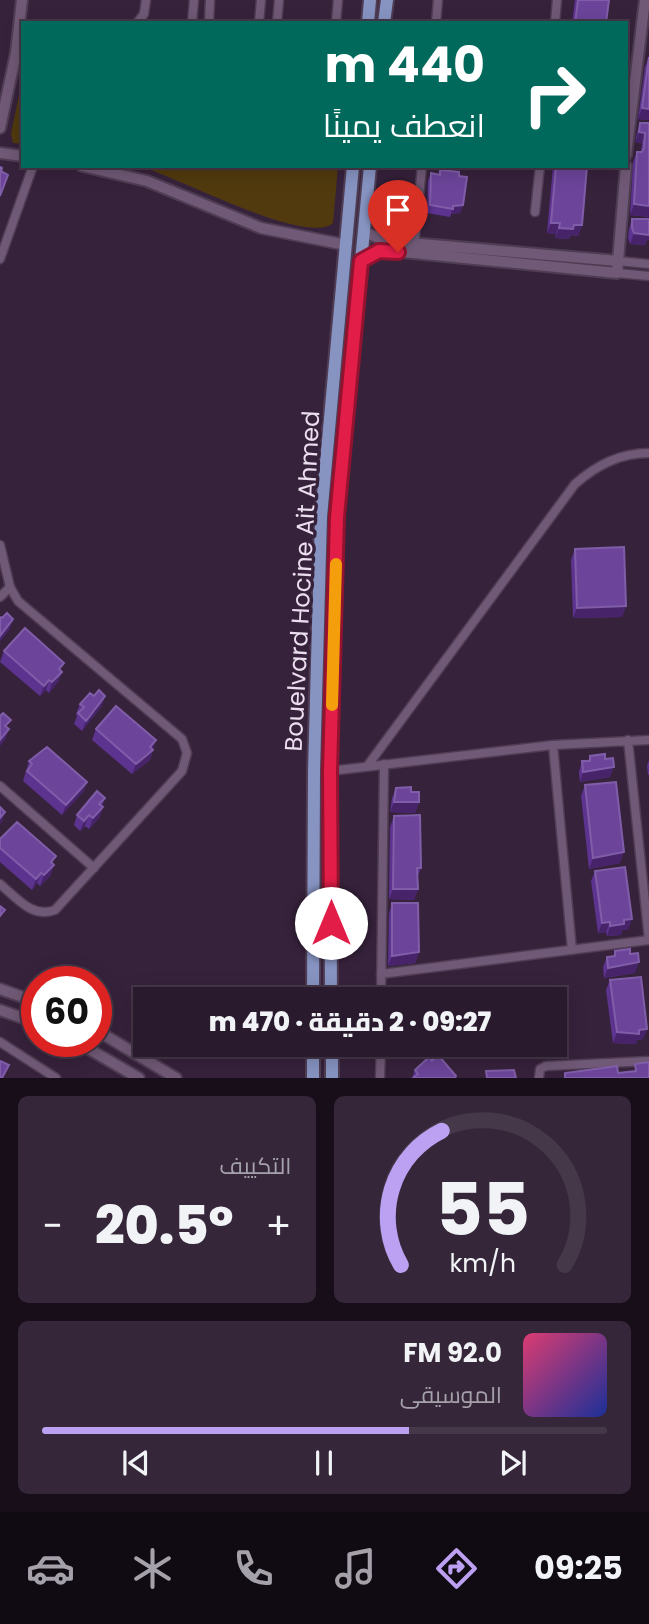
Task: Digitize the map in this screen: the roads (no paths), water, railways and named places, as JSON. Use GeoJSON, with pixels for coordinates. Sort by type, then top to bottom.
{"type":"FeatureCollection","features":[{"type":"Feature","properties":{"kind":"main road"},"geometry":{"type":"LineString","coordinates":[[368,21],[370,0]]}},
{"type":"Feature","properties":{"kind":"main road"},"geometry":{"type":"LineString","coordinates":[[384,21],[387,0]]}},
{"type":"Feature","properties":{"kind":"main road","name":"Bouelvard Hocine Ait Ahmed"},"geometry":{"type":"LineString","coordinates":[[313,987],[314,771],[321,517],[354,168]]}},
{"type":"Feature","properties":{"kind":"main road"},"geometry":{"type":"LineString","coordinates":[[331,987],[330,771],[337,517],[370,168]]}},
{"type":"Feature","properties":{"kind":"main road"},"geometry":{"type":"LineString","coordinates":[[313,1057],[313,1078]]}},
{"type":"Feature","properties":{"kind":"main road"},"geometry":{"type":"LineString","coordinates":[[332,1057],[332,1078]]}},
{"type":"Feature","properties":{"kind":"street"},"geometry":{"type":"LineString","coordinates":[[21,21],[22,0]]}},
{"type":"Feature","properties":{"kind":"street"},"geometry":{"type":"LineString","coordinates":[[139,21],[144,14],[146,0]]}},
{"type":"Feature","properties":{"kind":"street"},"geometry":{"type":"LineString","coordinates":[[192,21],[194,0]]}},
{"type":"Feature","properties":{"kind":"street"},"geometry":{"type":"LineString","coordinates":[[209,21],[210,0]]}},
{"type":"Feature","properties":{"kind":"street"},"geometry":{"type":"LineString","coordinates":[[259,21],[261,0]]}},
{"type":"Feature","properties":{"kind":"street"},"geometry":{"type":"LineString","coordinates":[[278,21],[279,0]]}},
{"type":"Feature","properties":{"kind":"street"},"geometry":{"type":"LineString","coordinates":[[335,21],[338,0]]}},
{"type":"Feature","properties":{"kind":"street"},"geometry":{"type":"LineString","coordinates":[[436,21],[438,0]]}},
{"type":"Feature","properties":{"kind":"street"},"geometry":{"type":"LineString","coordinates":[[555,21],[557,0]]}},
{"type":"Feature","properties":{"kind":"street"},"geometry":{"type":"LineString","coordinates":[[628,139],[645,0]]}},
{"type":"Feature","properties":{"kind":"street"},"geometry":{"type":"LineString","coordinates":[[0,128],[20,53],[21,26]]}},
{"type":"Feature","properties":{"kind":"street"},"geometry":{"type":"LineString","coordinates":[[0,153],[21,156]]}},
{"type":"Feature","properties":{"kind":"street"},"geometry":{"type":"LineString","coordinates":[[0,259],[32,168]]}},
{"type":"Feature","properties":{"kind":"street"},"geometry":{"type":"LineString","coordinates":[[91,168],[147,181],[261,228],[346,245]]}},
{"type":"Feature","properties":{"kind":"street"},"geometry":{"type":"LineString","coordinates":[[414,248],[422,168]]}},
{"type":"Feature","properties":{"kind":"street"},"geometry":{"type":"LineString","coordinates":[[535,212],[540,168]]}},
{"type":"Feature","properties":{"kind":"street"},"geometry":{"type":"LineString","coordinates":[[617,273],[626,168]]}},
{"type":"Feature","properties":{"kind":"street"},"geometry":{"type":"LineString","coordinates":[[364,232],[381,240],[414,248],[649,276]]}},
{"type":"Feature","properties":{"kind":"street"},"geometry":{"type":"LineString","coordinates":[[361,261],[383,250],[414,248],[649,264]]}},
{"type":"Feature","properties":{"kind":"street"},"geometry":{"type":"LineString","coordinates":[[368,765],[575,484],[604,462],[621,456],[649,453]]}},
{"type":"Feature","properties":{"kind":"street"},"geometry":{"type":"LineString","coordinates":[[0,545],[9,587],[23,606],[182,739],[187,758],[182,771],[58,907],[46,913],[30,910],[0,884]]}},
{"type":"Feature","properties":{"kind":"street"},"geometry":{"type":"LineString","coordinates":[[0,597],[9,587]]}},
{"type":"Feature","properties":{"kind":"street"},"geometry":{"type":"LineString","coordinates":[[381,974],[649,940],[628,740]]}},
{"type":"Feature","properties":{"kind":"street"},"geometry":{"type":"LineString","coordinates":[[330,771],[552,745],[649,740]]}},
{"type":"Feature","properties":{"kind":"street"},"geometry":{"type":"LineString","coordinates":[[552,745],[572,950]]}},
{"type":"Feature","properties":{"kind":"street"},"geometry":{"type":"LineString","coordinates":[[381,987],[384,764]]}},
{"type":"Feature","properties":{"kind":"street"},"geometry":{"type":"LineString","coordinates":[[0,786],[94,868]]}},
{"type":"Feature","properties":{"kind":"street"},"geometry":{"type":"LineString","coordinates":[[0,989],[21,996]]}},
{"type":"Feature","properties":{"kind":"street"},"geometry":{"type":"LineString","coordinates":[[0,1010],[21,1017]]}},
{"type":"Feature","properties":{"kind":"street"},"geometry":{"type":"LineString","coordinates":[[112,1040],[176,1078]]}},
{"type":"Feature","properties":{"kind":"street"},"geometry":{"type":"LineString","coordinates":[[0,1042],[56,1078]]}},
{"type":"Feature","properties":{"kind":"street"},"geometry":{"type":"LineString","coordinates":[[103,1057],[139,1078]]}},
{"type":"Feature","properties":{"kind":"street"},"geometry":{"type":"LineString","coordinates":[[380,1057],[380,1078]]}},
{"type":"Feature","properties":{"kind":"street"},"geometry":{"type":"LineString","coordinates":[[539,1078],[540,1069],[546,1066],[649,1061]]}}]}
